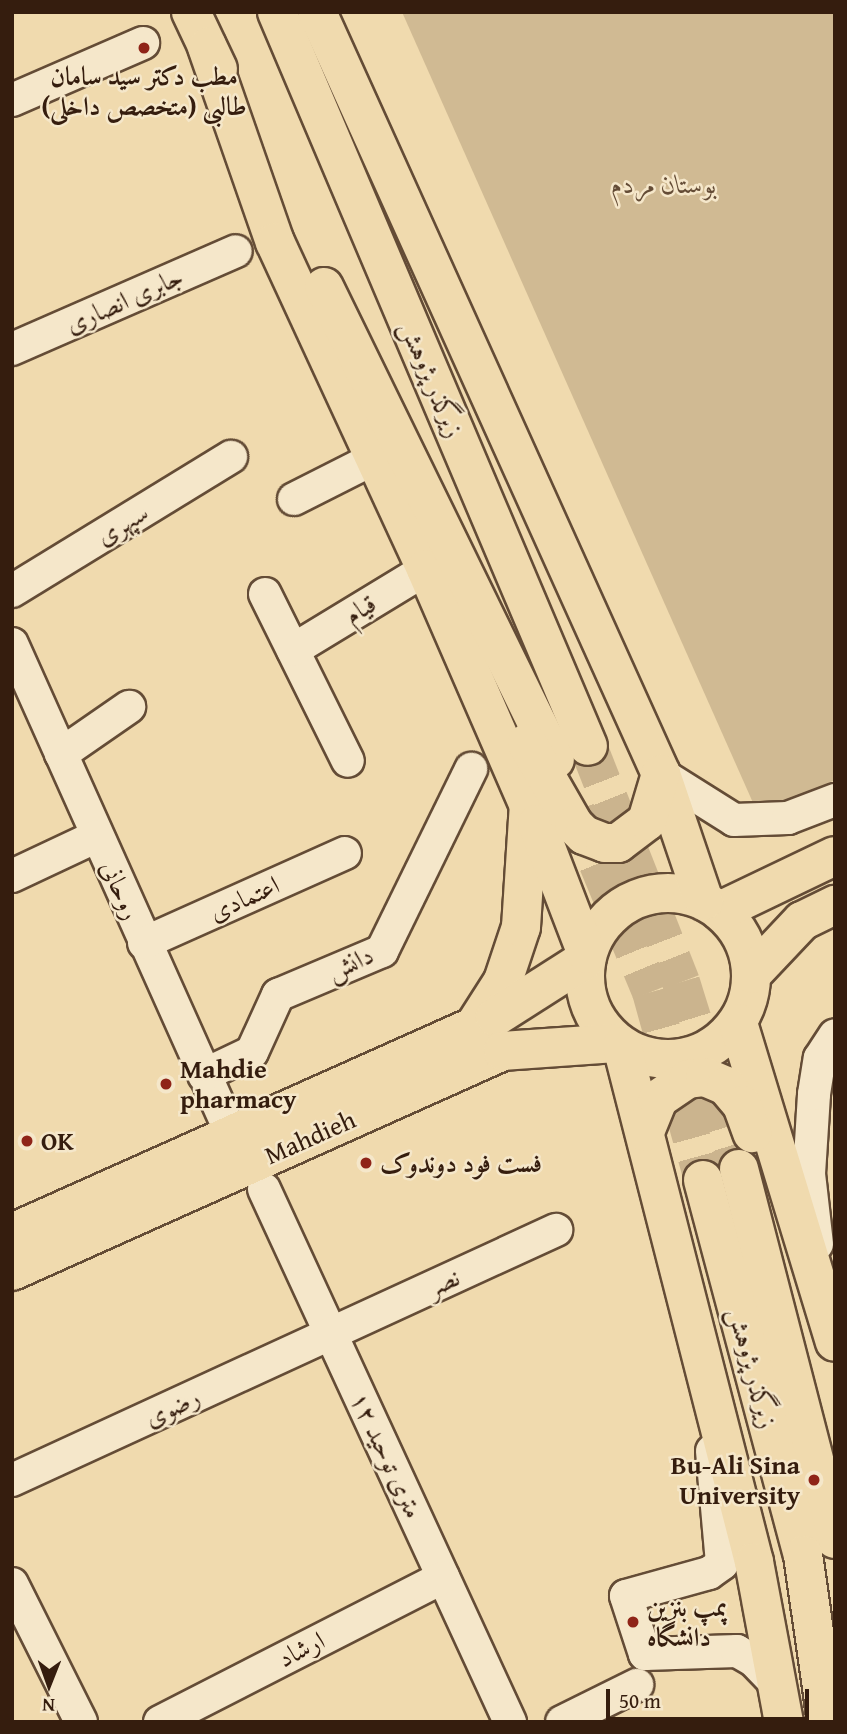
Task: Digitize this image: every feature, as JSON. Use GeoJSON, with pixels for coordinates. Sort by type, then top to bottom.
{"type":"FeatureCollection","features":[{"type":"Feature","properties":{"kind":"main road"},"geometry":{"type":"LineString","coordinates":[[191,12],[207,47],[275,242],[426,569],[529,804],[587,957],[590,1006],[620,1045],[645,1132],[754,1562],[783,1722]]}},
{"type":"Feature","properties":{"kind":"main road","name":"زیرگذر پژوهش"},"geometry":{"type":"LineString","coordinates":[[207,47],[571,753],[276,12]]}},
{"type":"Feature","properties":{"kind":"main road"},"geometry":{"type":"LineString","coordinates":[[319,13],[661,774],[712,906]]}},
{"type":"Feature","properties":{"kind":"main road"},"geometry":{"type":"LineString","coordinates":[[447,617],[584,835],[618,843],[636,833],[654,806],[661,774]]}},
{"type":"Feature","properties":{"kind":"main road"},"geometry":{"type":"LineString","coordinates":[[475,1026],[503,981],[521,927],[529,804]]}},
{"type":"Feature","properties":{"kind":"main road"},"geometry":{"type":"LineString","coordinates":[[712,906],[835,856]]}},
{"type":"Feature","properties":{"kind":"main road"},"geometry":{"type":"LineString","coordinates":[[587,957],[598,931],[616,911],[639,898],[664,893],[712,906],[737,928],[752,974],[749,1000],[738,1023],[720,1042],[697,1055],[671,1060],[645,1057],[620,1045]]}},
{"type":"Feature","properties":{"kind":"main road"},"geometry":{"type":"LineString","coordinates":[[752,974],[802,921],[835,905]]}},
{"type":"Feature","properties":{"kind":"main road","name":"Mahdieh"},"geometry":{"type":"LineString","coordinates":[[12,1233],[475,1026],[587,957]]}},
{"type":"Feature","properties":{"kind":"main road"},"geometry":{"type":"LineString","coordinates":[[738,1023],[821,1287],[835,1342]]}},
{"type":"Feature","properties":{"kind":"main road","name":"Mahdieh"},"geometry":{"type":"LineString","coordinates":[[12,1271],[503,1051],[620,1045]]}},
{"type":"Feature","properties":{"kind":"main road"},"geometry":{"type":"LineString","coordinates":[[645,1132],[658,1099],[671,1087],[705,1077],[726,1086],[742,1105],[771,1195],[798,1218]]}},
{"type":"Feature","properties":{"kind":"main road","name":"زیرگذر پژوهش"},"geometry":{"type":"LineString","coordinates":[[738,1169],[835,1539]]}},
{"type":"Feature","properties":{"kind":"main road","name":"زیرگذر پژوهش"},"geometry":{"type":"LineString","coordinates":[[703,1180],[803,1555],[827,1722]]}},
{"type":"Feature","properties":{"kind":"street"},"geometry":{"type":"LineString","coordinates":[[12,100],[143,43]]}},
{"type":"Feature","properties":{"kind":"street","name":"جابری انصاری"},"geometry":{"type":"LineString","coordinates":[[12,349],[236,251]]}},
{"type":"Feature","properties":{"kind":"street","name":"سپهری"},"geometry":{"type":"LineString","coordinates":[[12,591],[231,457]]}},
{"type":"Feature","properties":{"kind":"street"},"geometry":{"type":"LineString","coordinates":[[294,499],[375,458]]}},
{"type":"Feature","properties":{"kind":"street","name":"قیام"},"geometry":{"type":"LineString","coordinates":[[293,650],[426,569]]}},
{"type":"Feature","properties":{"kind":"street"},"geometry":{"type":"LineString","coordinates":[[265,594],[348,761]]}},
{"type":"Feature","properties":{"kind":"street","name":"روحانی"},"geometry":{"type":"LineString","coordinates":[[12,644],[232,1135]]}},
{"type":"Feature","properties":{"kind":"street"},"geometry":{"type":"LineString","coordinates":[[61,754],[130,707]]}},
{"type":"Feature","properties":{"kind":"street","name":"دانش"},"geometry":{"type":"LineString","coordinates":[[204,1075],[251,1052],[278,995],[382,951],[471,769]]}},
{"type":"Feature","properties":{"kind":"street"},"geometry":{"type":"LineString","coordinates":[[661,774],[734,820],[788,818],[835,800]]}},
{"type":"Feature","properties":{"kind":"street"},"geometry":{"type":"LineString","coordinates":[[12,876],[97,836]]}},
{"type":"Feature","properties":{"kind":"street","name":"اعتمادی"},"geometry":{"type":"LineString","coordinates":[[144,943],[345,853]]}},
{"type":"Feature","properties":{"kind":"street"},"geometry":{"type":"LineString","coordinates":[[821,1287],[809,1174],[811,1134],[820,1058],[835,1035]]}},
{"type":"Feature","properties":{"kind":"street","name":"۱۲ متری توحید"},"geometry":{"type":"LineString","coordinates":[[264,1189],[510,1722]]}},
{"type":"Feature","properties":{"kind":"street","name":"نصر"},"geometry":{"type":"LineString","coordinates":[[331,1334],[556,1230]]}},
{"type":"Feature","properties":{"kind":"street","name":"رضوی"},"geometry":{"type":"LineString","coordinates":[[12,1480],[331,1334]]}},
{"type":"Feature","properties":{"kind":"street"},"geometry":{"type":"LineString","coordinates":[[700,1347],[723,1557],[716,1570],[626,1596],[645,1654],[713,1648],[744,1655],[777,1685]]}},
{"type":"Feature","properties":{"kind":"street","name":"ارشاد"},"geometry":{"type":"LineString","coordinates":[[160,1722],[443,1577]]}},
{"type":"Feature","properties":{"kind":"street"},"geometry":{"type":"LineString","coordinates":[[12,1584],[81,1722]]}},
{"type":"Feature","properties":{"kind":"street"},"geometry":{"type":"LineString","coordinates":[[562,1722],[637,1685]]}},
{"type":"Feature","properties":{"kind":"green space","name":"بوستان مردم"},"geometry":{"type":"Polygon","coordinates":[[[402,12],[835,12],[835,780],[758,814],[402,12]]]}},
{"type":"Feature","properties":{"kind":"tunnel"},"geometry":{"type":"LineString","coordinates":[[588,746],[681,982],[739,1169]]}},
{"type":"Feature","properties":{"kind":"tunnel"},"geometry":{"type":"LineString","coordinates":[[576,811],[651,992],[703,1180]]}},
{"type":"Feature","properties":{"kind":"place","name":"مطب دکتر سید سامان طالبی (متخصص داخلی)"},"geometry":{"type":"Point","coordinates":[144,48]}},
{"type":"Feature","properties":{"kind":"place","name":"Mahdie pharmacy"},"geometry":{"type":"Point","coordinates":[166,1084]}},
{"type":"Feature","properties":{"kind":"place","name":"OK"},"geometry":{"type":"Point","coordinates":[27,1141]}},
{"type":"Feature","properties":{"kind":"place","name":"فست فود دوندوک"},"geometry":{"type":"Point","coordinates":[366,1163]}},
{"type":"Feature","properties":{"kind":"place","name":"Bu-Ali Sina University"},"geometry":{"type":"Point","coordinates":[814,1480]}},
{"type":"Feature","properties":{"kind":"place","name":"پمپ بنزین دانشگاه"},"geometry":{"type":"Point","coordinates":[633,1622]}}]}
